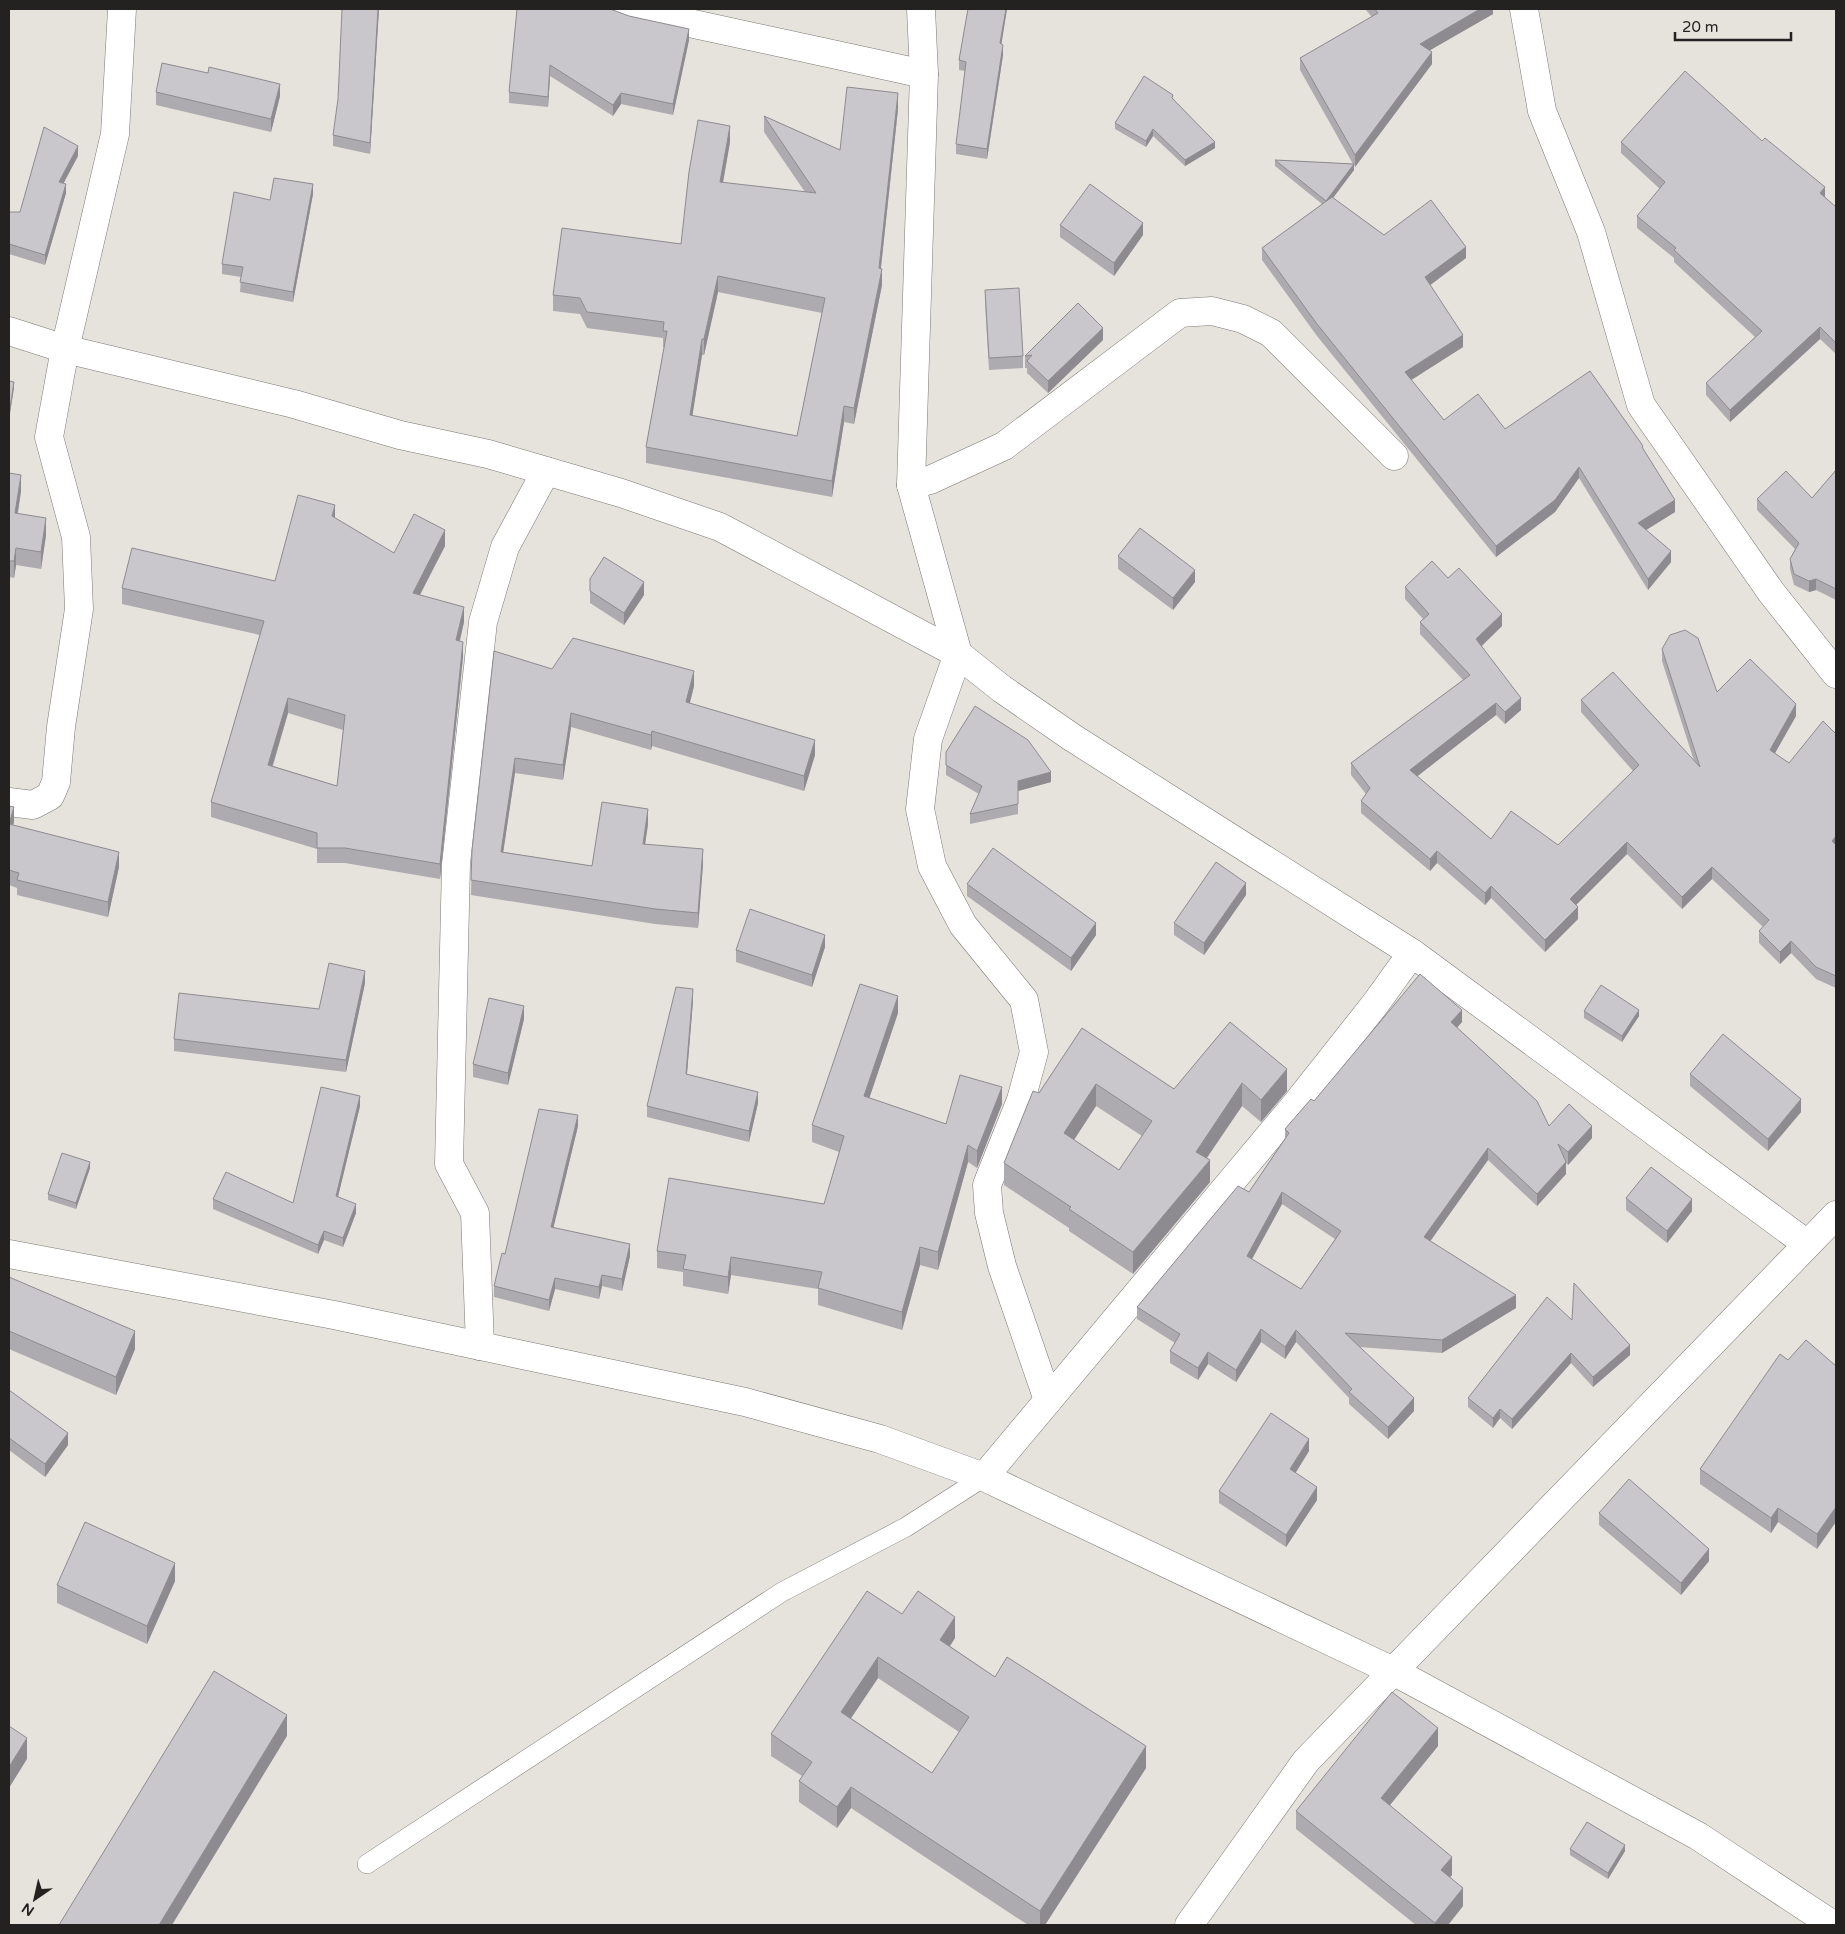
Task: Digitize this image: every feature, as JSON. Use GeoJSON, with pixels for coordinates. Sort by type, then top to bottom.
{"type":"FeatureCollection","features":[{"type":"Feature","properties":{"kind":"street"},"geometry":{"type":"LineString","coordinates":[[9,802],[34,805],[50,796],[56,782],[61,727],[80,609],[76,538],[49,437],[65,349],[115,134],[122,9]]}},
{"type":"Feature","properties":{"kind":"street"},"geometry":{"type":"LineString","coordinates":[[625,9],[924,74]]}},
{"type":"Feature","properties":{"kind":"street"},"geometry":{"type":"LineString","coordinates":[[921,9],[924,74],[911,485],[958,654],[928,739],[920,810],[932,866],[963,925],[1024,1000],[1034,1052],[1021,1100],[987,1185],[989,1213],[1002,1266],[1048,1400]]}},
{"type":"Feature","properties":{"kind":"street"},"geometry":{"type":"LineString","coordinates":[[1524,9],[1542,110],[1591,232],[1641,406],[1771,592],[1836,674]]}},
{"type":"Feature","properties":{"kind":"street"},"geometry":{"type":"LineString","coordinates":[[911,485],[930,480],[1004,446],[1180,313],[1212,311],[1243,319],[1271,333],[1394,456]]}},
{"type":"Feature","properties":{"kind":"street"},"geometry":{"type":"LineString","coordinates":[[9,331],[65,349],[294,404],[400,435],[488,454],[621,493],[720,527],[958,654],[1002,689],[1074,738],[1412,953],[1807,1244]]}},
{"type":"Feature","properties":{"kind":"street"},"geometry":{"type":"LineString","coordinates":[[480,1346],[475,1213],[449,1164],[456,864],[483,622],[505,547],[546,471]]}},
{"type":"Feature","properties":{"kind":"street"},"geometry":{"type":"LineString","coordinates":[[984,1477],[1297,1102],[1376,1003],[1412,953]]}},
{"type":"Feature","properties":{"kind":"street"},"geometry":{"type":"LineString","coordinates":[[1189,1925],[1306,1761],[1836,1215]]}},
{"type":"Feature","properties":{"kind":"street"},"geometry":{"type":"LineString","coordinates":[[9,1254],[334,1315],[745,1402],[880,1439],[984,1477],[1393,1670],[1698,1836],[1833,1925]]}},
{"type":"Feature","properties":{"kind":"lane"},"geometry":{"type":"LineString","coordinates":[[367,1864],[782,1592],[906,1527],[984,1477]]}},
{"type":"Feature","properties":{"kind":"building"},"geometry":{"type":"Polygon","coordinates":[[[342,9],[378,9],[370,143],[333,135],[338,99],[342,9]]]}},
{"type":"Feature","properties":{"kind":"building"},"geometry":{"type":"Polygon","coordinates":[[[517,9],[610,9],[629,16],[689,29],[673,104],[621,93],[613,105],[550,65],[548,97],[509,92],[517,9]]]}},
{"type":"Feature","properties":{"kind":"building"},"geometry":{"type":"Polygon","coordinates":[[[968,9],[1006,9],[1000,43],[1003,45],[987,149],[956,144],[966,62],[959,60],[968,9]]]}},
{"type":"Feature","properties":{"kind":"building"},"geometry":{"type":"Polygon","coordinates":[[[1375,9],[1480,9],[1420,44],[1432,52],[1355,155],[1300,58],[1378,13],[1375,9]]]}},
{"type":"Feature","properties":{"kind":"building"},"geometry":{"type":"Polygon","coordinates":[[[162,63],[208,73],[209,67],[280,84],[271,119],[156,92],[162,63]]]}},
{"type":"Feature","properties":{"kind":"building"},"geometry":{"type":"Polygon","coordinates":[[[1685,71],[1762,141],[1765,138],[1825,187],[1820,193],[1836,207],[1836,343],[1820,327],[1730,410],[1706,383],[1762,331],[1674,250],[1676,248],[1637,216],[1665,182],[1621,142],[1685,71]]]}},
{"type":"Feature","properties":{"kind":"building"},"geometry":{"type":"Polygon","coordinates":[[[1144,76],[1173,95],[1172,98],[1215,142],[1185,160],[1153,129],[1146,141],[1115,123],[1144,76]]]}},
{"type":"Feature","properties":{"kind":"building"},"geometry":{"type":"Polygon","coordinates":[[[847,87],[898,93],[879,268],[882,269],[854,408],[844,406],[832,481],[646,447],[667,331],[663,331],[664,322],[587,312],[580,298],[553,295],[562,228],[681,244],[689,172],[698,120],[730,126],[720,182],[816,193],[764,116],[840,150],[847,87]],[[718,276],[704,339],[702,339],[690,415],[797,436],[825,298],[718,276]]]}},
{"type":"Feature","properties":{"kind":"building"},"geometry":{"type":"Polygon","coordinates":[[[44,127],[78,146],[59,182],[66,184],[45,255],[9,244],[9,212],[20,212],[44,127]]]}},
{"type":"Feature","properties":{"kind":"building"},"geometry":{"type":"Polygon","coordinates":[[[1275,160],[1354,164],[1326,201],[1275,160]]]}},
{"type":"Feature","properties":{"kind":"building"},"geometry":{"type":"Polygon","coordinates":[[[274,178],[313,184],[293,292],[240,282],[243,267],[222,264],[234,192],[270,200],[274,178]]]}},
{"type":"Feature","properties":{"kind":"building"},"geometry":{"type":"Polygon","coordinates":[[[1090,184],[1143,223],[1114,263],[1060,225],[1090,184]]]}},
{"type":"Feature","properties":{"kind":"building"},"geometry":{"type":"Polygon","coordinates":[[[1332,197],[1384,235],[1431,200],[1466,247],[1425,277],[1463,335],[1405,372],[1444,420],[1478,394],[1505,429],[1590,371],[1643,446],[1675,500],[1638,523],[1671,551],[1648,579],[1579,467],[1555,500],[1496,546],[1317,324],[1262,248],[1332,197]]]}},
{"type":"Feature","properties":{"kind":"building"},"geometry":{"type":"Polygon","coordinates":[[[1019,288],[1023,356],[989,358],[985,290],[1019,288]]]}},
{"type":"Feature","properties":{"kind":"building"},"geometry":{"type":"Polygon","coordinates":[[[1078,303],[1103,328],[1048,381],[1027,361],[1032,355],[1025,356],[1078,303]]]}},
{"type":"Feature","properties":{"kind":"building"},"geometry":{"type":"Polygon","coordinates":[[[9,381],[14,382],[9,414],[9,381]]]}},
{"type":"Feature","properties":{"kind":"building"},"geometry":{"type":"Polygon","coordinates":[[[1836,470],[1836,589],[1816,579],[1809,581],[1794,574],[1790,559],[1799,543],[1757,499],[1786,471],[1812,498],[1836,470]]]}},
{"type":"Feature","properties":{"kind":"building"},"geometry":{"type":"Polygon","coordinates":[[[9,473],[21,475],[15,513],[46,518],[41,552],[16,548],[14,561],[9,561],[9,473]]]}},
{"type":"Feature","properties":{"kind":"building"},"geometry":{"type":"Polygon","coordinates":[[[298,495],[335,505],[332,516],[394,553],[414,514],[445,530],[413,593],[464,607],[456,640],[463,642],[440,864],[345,848],[317,848],[317,833],[211,802],[264,621],[122,588],[132,548],[275,581],[298,495]],[[288,698],[268,765],[337,786],[345,715],[288,698]]]}},
{"type":"Feature","properties":{"kind":"building"},"geometry":{"type":"Polygon","coordinates":[[[1140,528],[1195,570],[1173,598],[1118,556],[1140,528]]]}},
{"type":"Feature","properties":{"kind":"building"},"geometry":{"type":"Polygon","coordinates":[[[604,557],[644,582],[624,613],[590,591],[590,579],[604,557]]]}},
{"type":"Feature","properties":{"kind":"building"},"geometry":{"type":"Polygon","coordinates":[[[1432,561],[1448,578],[1459,568],[1502,614],[1476,639],[1521,698],[1505,712],[1496,703],[1410,770],[1491,839],[1511,811],[1558,845],[1639,765],[1581,700],[1613,672],[1700,767],[1662,649],[1670,635],[1685,630],[1698,638],[1717,692],[1750,659],[1796,704],[1770,750],[1789,763],[1823,721],[1836,734],[1836,836],[1832,841],[1836,845],[1836,976],[1816,967],[1791,941],[1780,952],[1759,931],[1769,920],[1712,867],[1682,897],[1627,842],[1570,899],[1578,907],[1545,940],[1491,886],[1485,893],[1437,851],[1430,859],[1361,801],[1370,788],[1351,763],[1470,675],[1420,622],[1429,614],[1405,587],[1432,561]]]}},
{"type":"Feature","properties":{"kind":"building"},"geometry":{"type":"Polygon","coordinates":[[[573,638],[694,671],[686,702],[815,740],[804,776],[652,731],[651,735],[571,713],[563,765],[515,758],[501,852],[592,866],[602,802],[648,809],[643,844],[703,849],[698,913],[655,909],[471,880],[472,850],[494,651],[552,669],[573,638]]]}},
{"type":"Feature","properties":{"kind":"building"},"geometry":{"type":"Polygon","coordinates":[[[975,706],[1028,740],[1051,772],[1018,781],[1018,804],[970,814],[982,786],[946,765],[946,752],[975,706]]]}},
{"type":"Feature","properties":{"kind":"building"},"geometry":{"type":"Polygon","coordinates":[[[9,806],[14,807],[9,824],[9,806]]]}},
{"type":"Feature","properties":{"kind":"building"},"geometry":{"type":"Polygon","coordinates":[[[9,824],[119,852],[108,902],[17,880],[19,873],[9,870],[9,824]]]}},
{"type":"Feature","properties":{"kind":"building"},"geometry":{"type":"Polygon","coordinates":[[[993,848],[1096,923],[1071,958],[967,884],[993,848]]]}},
{"type":"Feature","properties":{"kind":"building"},"geometry":{"type":"Polygon","coordinates":[[[1216,862],[1246,883],[1204,943],[1174,923],[1216,862]]]}},
{"type":"Feature","properties":{"kind":"building"},"geometry":{"type":"Polygon","coordinates":[[[750,909],[825,935],[812,975],[736,950],[750,909]]]}},
{"type":"Feature","properties":{"kind":"building"},"geometry":{"type":"Polygon","coordinates":[[[329,963],[365,971],[346,1060],[174,1039],[179,993],[319,1009],[329,963]]]}},
{"type":"Feature","properties":{"kind":"building"},"geometry":{"type":"Polygon","coordinates":[[[1420,974],[1462,1010],[1451,1022],[1537,1101],[1549,1126],[1569,1104],[1592,1126],[1568,1152],[1558,1144],[1566,1162],[1537,1194],[1488,1148],[1424,1237],[1516,1295],[1442,1340],[1345,1333],[1414,1398],[1388,1427],[1349,1392],[1352,1389],[1296,1330],[1285,1347],[1261,1329],[1236,1370],[1208,1352],[1198,1368],[1170,1351],[1180,1334],[1137,1307],[1238,1186],[1249,1192],[1289,1133],[1285,1129],[1311,1099],[1314,1101],[1420,974]],[[1282,1192],[1247,1256],[1301,1289],[1341,1231],[1282,1192]]]}},
{"type":"Feature","properties":{"kind":"building"},"geometry":{"type":"Polygon","coordinates":[[[860,984],[898,996],[864,1096],[946,1124],[960,1075],[1002,1087],[977,1151],[968,1145],[938,1252],[920,1247],[902,1312],[818,1288],[822,1272],[731,1257],[728,1277],[683,1269],[686,1255],[657,1251],[669,1178],[824,1204],[844,1136],[812,1125],[860,984]]]}},
{"type":"Feature","properties":{"kind":"building"},"geometry":{"type":"Polygon","coordinates":[[[1601,985],[1639,1010],[1622,1036],[1584,1011],[1601,985]]]}},
{"type":"Feature","properties":{"kind":"building"},"geometry":{"type":"Polygon","coordinates":[[[676,987],[693,989],[686,1074],[758,1092],[749,1131],[647,1106],[676,987]]]}},
{"type":"Feature","properties":{"kind":"building"},"geometry":{"type":"Polygon","coordinates":[[[489,998],[524,1006],[508,1073],[473,1064],[489,998]]]}},
{"type":"Feature","properties":{"kind":"building"},"geometry":{"type":"Polygon","coordinates":[[[1230,1022],[1287,1069],[1261,1100],[1242,1083],[1196,1152],[1210,1160],[1133,1252],[1069,1209],[1071,1207],[1004,1163],[1033,1091],[1039,1093],[1082,1028],[1174,1089],[1230,1022]],[[1096,1084],[1064,1133],[1119,1170],[1152,1121],[1096,1084]]]}},
{"type":"Feature","properties":{"kind":"building"},"geometry":{"type":"Polygon","coordinates":[[[1723,1034],[1801,1099],[1768,1139],[1690,1074],[1723,1034]]]}},
{"type":"Feature","properties":{"kind":"building"},"geometry":{"type":"Polygon","coordinates":[[[321,1087],[360,1096],[336,1196],[356,1204],[343,1238],[324,1231],[318,1245],[213,1199],[226,1172],[293,1203],[321,1087]]]}},
{"type":"Feature","properties":{"kind":"building"},"geometry":{"type":"Polygon","coordinates":[[[539,1109],[578,1115],[551,1227],[630,1244],[622,1279],[602,1275],[599,1287],[555,1278],[549,1300],[494,1286],[502,1253],[505,1254],[539,1109]]]}},
{"type":"Feature","properties":{"kind":"building"},"geometry":{"type":"Polygon","coordinates":[[[62,1153],[90,1162],[76,1203],[48,1194],[62,1153]]]}},
{"type":"Feature","properties":{"kind":"building"},"geometry":{"type":"Polygon","coordinates":[[[1651,1167],[1692,1199],[1667,1231],[1626,1198],[1651,1167]]]}},
{"type":"Feature","properties":{"kind":"building"},"geometry":{"type":"Polygon","coordinates":[[[9,1277],[135,1331],[116,1377],[9,1331],[9,1277]]]}},
{"type":"Feature","properties":{"kind":"building"},"geometry":{"type":"Polygon","coordinates":[[[1574,1283],[1630,1345],[1593,1377],[1571,1353],[1512,1419],[1500,1409],[1493,1418],[1468,1398],[1547,1297],[1572,1320],[1574,1283]]]}},
{"type":"Feature","properties":{"kind":"building"},"geometry":{"type":"Polygon","coordinates":[[[1806,1340],[1836,1366],[1836,1507],[1817,1534],[1778,1508],[1771,1518],[1700,1469],[1780,1354],[1788,1360],[1806,1340]]]}},
{"type":"Feature","properties":{"kind":"building"},"geometry":{"type":"Polygon","coordinates":[[[9,1390],[68,1433],[45,1464],[9,1438],[9,1390]]]}},
{"type":"Feature","properties":{"kind":"building"},"geometry":{"type":"Polygon","coordinates":[[[1271,1413],[1309,1439],[1290,1469],[1317,1487],[1286,1535],[1219,1491],[1271,1413]]]}},
{"type":"Feature","properties":{"kind":"building"},"geometry":{"type":"Polygon","coordinates":[[[1629,1479],[1709,1549],[1681,1583],[1599,1513],[1629,1479]]]}},
{"type":"Feature","properties":{"kind":"building"},"geometry":{"type":"Polygon","coordinates":[[[85,1522],[175,1563],[147,1626],[57,1585],[85,1522]]]}},
{"type":"Feature","properties":{"kind":"building"},"geometry":{"type":"Polygon","coordinates":[[[867,1591],[902,1614],[918,1591],[955,1617],[940,1640],[995,1677],[1007,1657],[1146,1746],[1040,1911],[851,1787],[837,1807],[799,1781],[812,1762],[771,1734],[867,1591]],[[878,1657],[841,1712],[932,1773],[969,1717],[878,1657]]]}},
{"type":"Feature","properties":{"kind":"building"},"geometry":{"type":"Polygon","coordinates":[[[214,1671],[287,1715],[159,1925],[59,1925],[214,1671]]]}},
{"type":"Feature","properties":{"kind":"building"},"geometry":{"type":"Polygon","coordinates":[[[1392,1692],[1438,1728],[1381,1798],[1452,1857],[1441,1870],[1463,1888],[1435,1923],[1296,1811],[1392,1692]]]}},
{"type":"Feature","properties":{"kind":"building"},"geometry":{"type":"Polygon","coordinates":[[[9,1726],[27,1738],[9,1767],[9,1726]]]}},
{"type":"Feature","properties":{"kind":"building"},"geometry":{"type":"Polygon","coordinates":[[[1587,1822],[1625,1845],[1608,1873],[1570,1849],[1587,1822]]]}}]}
